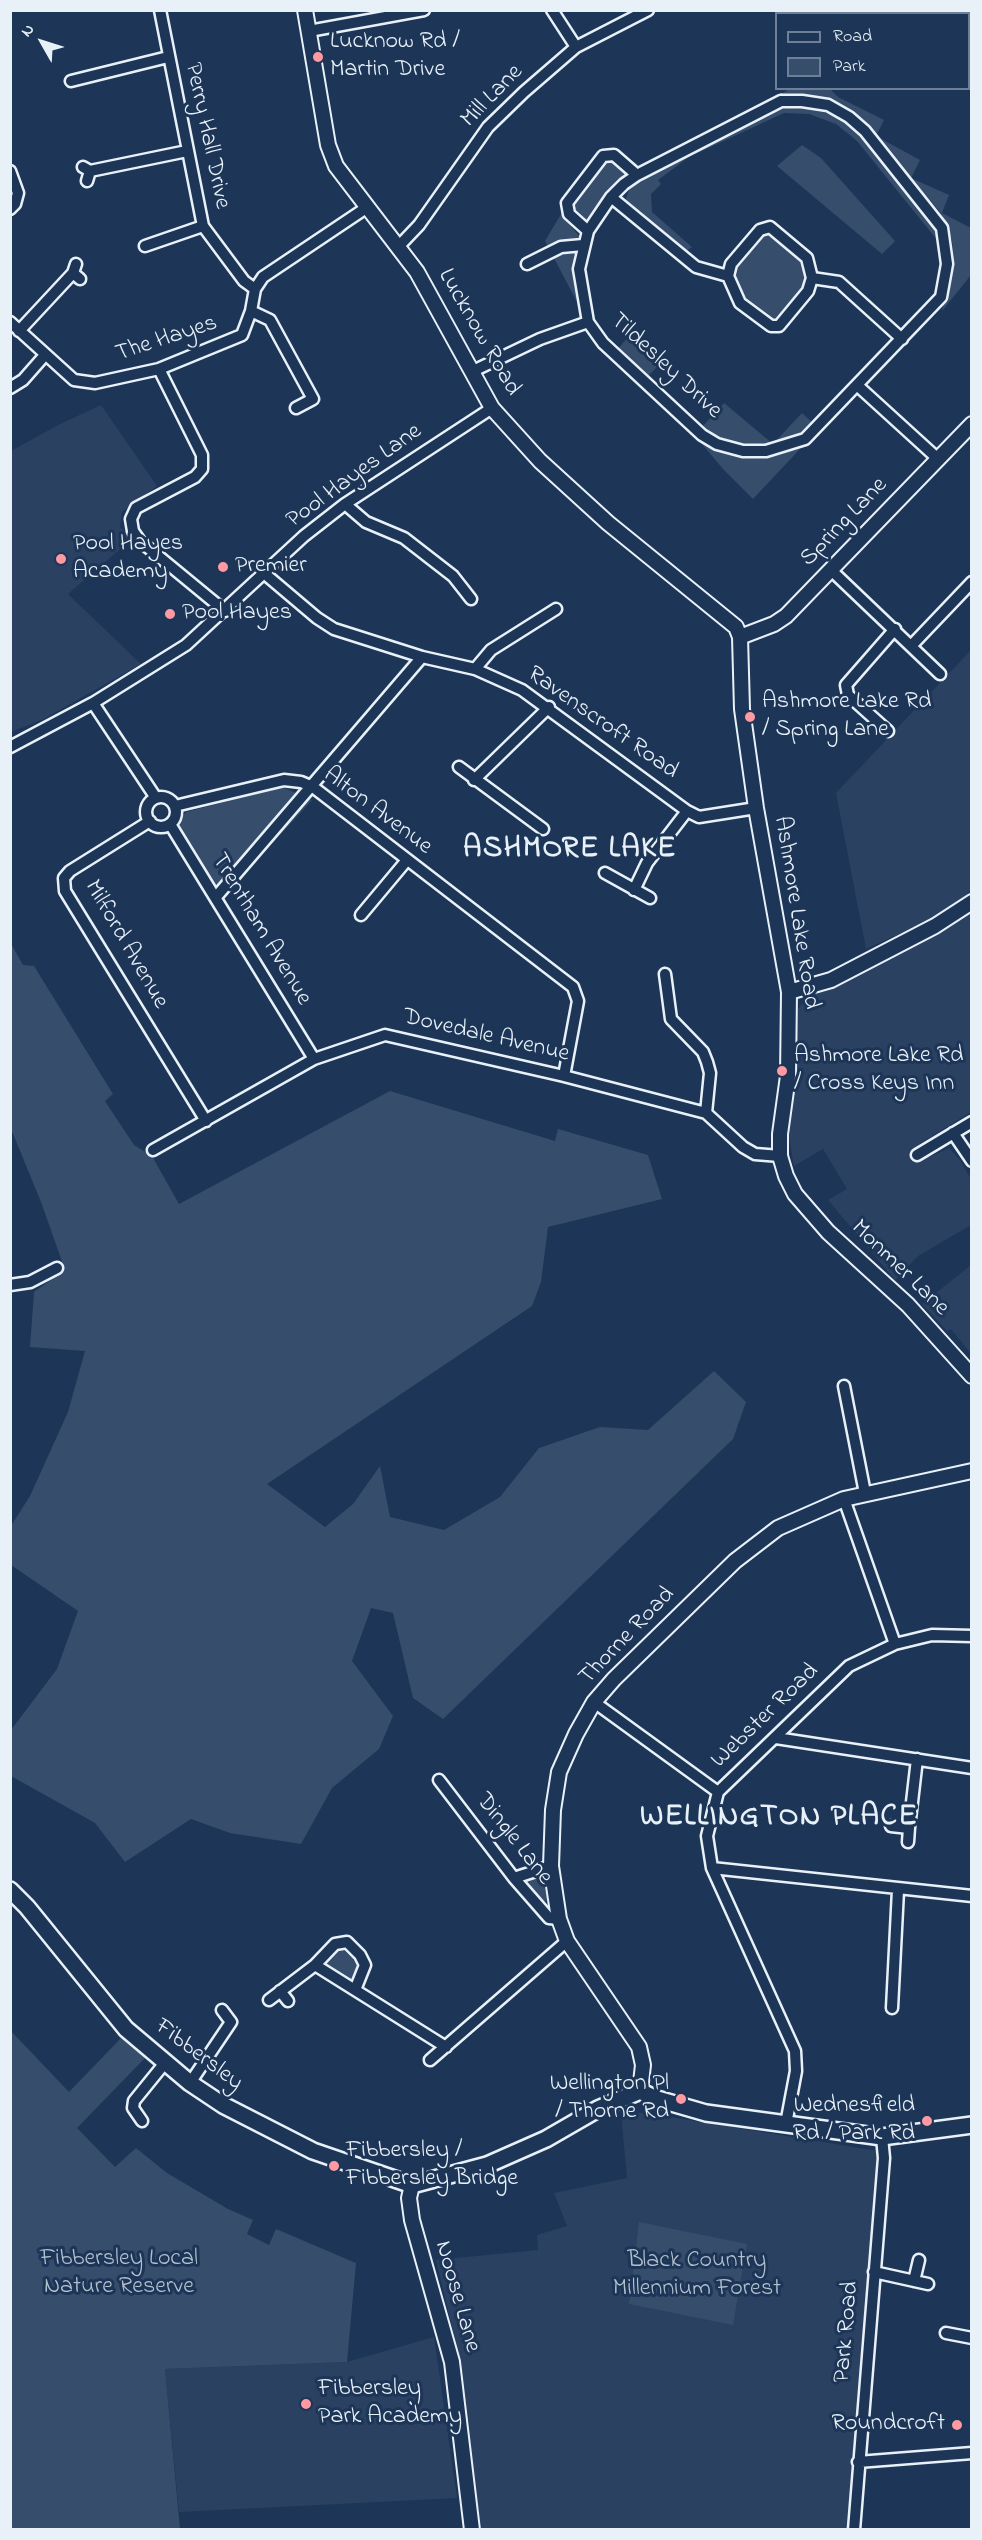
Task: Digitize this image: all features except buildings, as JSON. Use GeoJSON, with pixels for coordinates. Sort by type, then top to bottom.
{"type":"FeatureCollection","features":[{"type":"Feature","properties":{"kind":"main road"},"geometry":{"type":"LineString","coordinates":[[970,10],[972,15]]}},
{"type":"Feature","properties":{"kind":"main road","name":"Fibbersley"},"geometry":{"type":"LineString","coordinates":[[10,1890],[27,1907],[126,2029],[190,2084],[223,2105],[313,2151],[411,2184]]}},
{"type":"Feature","properties":{"kind":"main road"},"geometry":{"type":"LineString","coordinates":[[411,2184],[487,2165],[537,2144],[598,2109],[640,2091],[654,2098],[706,2113],[882,2137],[972,2125]]}},
{"type":"Feature","properties":{"kind":"street","name":"Perry Hall Drive"},"geometry":{"type":"LineString","coordinates":[[160,10],[203,226],[244,280],[255,289]]}},
{"type":"Feature","properties":{"kind":"street","name":"Lucknow Road"},"geometry":{"type":"LineString","coordinates":[[305,10],[328,145],[336,166],[417,272],[492,408],[540,461],[608,524],[727,618],[736,627],[740,637]]}},
{"type":"Feature","properties":{"kind":"street"},"geometry":{"type":"LineString","coordinates":[[309,31],[424,10]]}},
{"type":"Feature","properties":{"kind":"street"},"geometry":{"type":"LineString","coordinates":[[552,10],[576,47]]}},
{"type":"Feature","properties":{"kind":"street","name":"Mill Lane"},"geometry":{"type":"LineString","coordinates":[[399,246],[419,225],[488,127],[576,47],[648,10]]}},
{"type":"Feature","properties":{"kind":"street"},"geometry":{"type":"LineString","coordinates":[[69,81],[168,57]]}},
{"type":"Feature","properties":{"kind":"street","name":"Tildesley Drive"},"geometry":{"type":"LineString","coordinates":[[781,101],[814,102],[838,111],[865,131],[938,222],[945,238],[948,264],[941,297],[805,439],[796,444],[755,452],[730,448],[702,435],[620,360],[588,322],[579,269],[583,245],[588,231],[611,197],[637,175],[781,101]]}},
{"type":"Feature","properties":{"kind":"street"},"geometry":{"type":"LineString","coordinates":[[87,173],[187,151]]}},
{"type":"Feature","properties":{"kind":"street"},"geometry":{"type":"LineString","coordinates":[[588,231],[569,214],[567,203],[603,156],[614,155],[637,175]]}},
{"type":"Feature","properties":{"kind":"street"},"geometry":{"type":"LineString","coordinates":[[10,171],[18,193],[15,204],[10,209]]}},
{"type":"Feature","properties":{"kind":"street"},"geometry":{"type":"LineString","coordinates":[[611,197],[696,267],[728,276]]}},
{"type":"Feature","properties":{"kind":"street"},"geometry":{"type":"LineString","coordinates":[[255,289],[263,277],[366,208]]}},
{"type":"Feature","properties":{"kind":"street"},"geometry":{"type":"LineString","coordinates":[[144,246],[203,226]]}},
{"type":"Feature","properties":{"kind":"street"},"geometry":{"type":"LineString","coordinates":[[770,227],[807,258],[812,268],[808,291],[779,326],[771,326],[740,303],[728,276],[731,264],[760,230],[770,227]]}},
{"type":"Feature","properties":{"kind":"street"},"geometry":{"type":"LineString","coordinates":[[528,264],[561,247],[583,245]]}},
{"type":"Feature","properties":{"kind":"street"},"geometry":{"type":"LineString","coordinates":[[19,331],[76,272]]}},
{"type":"Feature","properties":{"kind":"street"},"geometry":{"type":"LineString","coordinates":[[812,278],[839,282],[902,339]]}},
{"type":"Feature","properties":{"kind":"street","name":"The Hayes"},"geometry":{"type":"LineString","coordinates":[[10,322],[74,380],[95,383],[159,369],[242,335],[251,311],[255,289]]}},
{"type":"Feature","properties":{"kind":"street"},"geometry":{"type":"LineString","coordinates":[[251,311],[270,320],[313,399],[296,408]]}},
{"type":"Feature","properties":{"kind":"street"},"geometry":{"type":"LineString","coordinates":[[471,372],[540,339],[588,322]]}},
{"type":"Feature","properties":{"kind":"street"},"geometry":{"type":"LineString","coordinates":[[10,388],[23,380],[45,355]]}},
{"type":"Feature","properties":{"kind":"street"},"geometry":{"type":"LineString","coordinates":[[159,369],[202,455],[202,469],[195,477],[136,508],[131,519],[133,531],[140,541],[225,611]]}},
{"type":"Feature","properties":{"kind":"street"},"geometry":{"type":"LineString","coordinates":[[858,386],[937,458]]}},
{"type":"Feature","properties":{"kind":"street","name":"Pool Hayes Lane"},"geometry":{"type":"LineString","coordinates":[[10,747],[93,703],[186,645],[266,574],[304,536],[345,504],[492,408]]}},
{"type":"Feature","properties":{"kind":"street","name":"Spring Lane"},"geometry":{"type":"LineString","coordinates":[[740,637],[774,624],[786,616],[972,424]]}},
{"type":"Feature","properties":{"kind":"street"},"geometry":{"type":"LineString","coordinates":[[345,504],[366,522],[404,538],[453,576],[471,599]]}},
{"type":"Feature","properties":{"kind":"street"},"geometry":{"type":"LineString","coordinates":[[831,570],[940,674]]}},
{"type":"Feature","properties":{"kind":"street","name":"Ravenscroft Road"},"geometry":{"type":"LineString","coordinates":[[266,574],[317,618],[334,629],[422,657],[475,669],[522,690],[549,707],[687,812],[699,817],[756,808]]}},
{"type":"Feature","properties":{"kind":"street"},"geometry":{"type":"LineString","coordinates":[[912,646],[972,582]]}},
{"type":"Feature","properties":{"kind":"street"},"geometry":{"type":"LineString","coordinates":[[475,669],[491,650],[555,609]]}},
{"type":"Feature","properties":{"kind":"street"},"geometry":{"type":"LineString","coordinates":[[888,731],[848,695],[846,685],[895,629]]}},
{"type":"Feature","properties":{"kind":"street","name":"Ashmore Lake Road"},"geometry":{"type":"LineString","coordinates":[[740,637],[741,709],[789,992],[790,1041],[780,1134],[780,1156],[795,1194]]}},
{"type":"Feature","properties":{"kind":"street"},"geometry":{"type":"LineString","coordinates":[[216,897],[313,787],[422,657]]}},
{"type":"Feature","properties":{"kind":"street"},"geometry":{"type":"LineString","coordinates":[[93,703],[156,798]]}},
{"type":"Feature","properties":{"kind":"street"},"geometry":{"type":"LineString","coordinates":[[474,780],[549,707]]}},
{"type":"Feature","properties":{"kind":"street"},"geometry":{"type":"LineString","coordinates":[[459,767],[474,780],[507,800],[543,829]]}},
{"type":"Feature","properties":{"kind":"street","name":"Alton Avenue"},"geometry":{"type":"LineString","coordinates":[[175,807],[284,780],[313,787],[573,987],[578,1001],[564,1076]]}},
{"type":"Feature","properties":{"kind":"street"},"geometry":{"type":"LineString","coordinates":[[164,797],[175,807],[176,814],[170,824],[161,827],[150,821],[146,812],[148,805],[156,798],[164,797]]}},
{"type":"Feature","properties":{"kind":"street"},"geometry":{"type":"LineString","coordinates":[[634,890],[647,863],[687,812]]}},
{"type":"Feature","properties":{"kind":"street","name":"Milford Avenue"},"geometry":{"type":"LineString","coordinates":[[150,821],[70,871],[64,878],[65,891],[206,1121]]}},
{"type":"Feature","properties":{"kind":"street","name":"Trentham Avenue"},"geometry":{"type":"LineString","coordinates":[[170,824],[314,1059]]}},
{"type":"Feature","properties":{"kind":"street"},"geometry":{"type":"LineString","coordinates":[[361,915],[406,860]]}},
{"type":"Feature","properties":{"kind":"street"},"geometry":{"type":"LineString","coordinates":[[605,873],[650,898]]}},
{"type":"Feature","properties":{"kind":"street"},"geometry":{"type":"LineString","coordinates":[[789,992],[831,980],[935,926],[972,902]]}},
{"type":"Feature","properties":{"kind":"street"},"geometry":{"type":"LineString","coordinates":[[665,974],[670,1019],[703,1052],[707,1062],[710,1073],[706,1113]]}},
{"type":"Feature","properties":{"kind":"street","name":"Dovedale Avenue"},"geometry":{"type":"LineString","coordinates":[[153,1150],[314,1059],[385,1035],[564,1076],[706,1113],[755,1154],[780,1156]]}},
{"type":"Feature","properties":{"kind":"street"},"geometry":{"type":"LineString","coordinates":[[917,1155],[972,1122]]}},
{"type":"Feature","properties":{"kind":"street"},"geometry":{"type":"LineString","coordinates":[[953,1133],[972,1161]]}},
{"type":"Feature","properties":{"kind":"street","name":"Monmer Lane"},"geometry":{"type":"LineString","coordinates":[[795,1194],[835,1239],[909,1305],[972,1376]]}},
{"type":"Feature","properties":{"kind":"street"},"geometry":{"type":"LineString","coordinates":[[10,1285],[30,1282],[57,1268]]}},
{"type":"Feature","properties":{"kind":"street"},"geometry":{"type":"LineString","coordinates":[[844,1386],[865,1493]]}},
{"type":"Feature","properties":{"kind":"street","name":"Thorne Road"},"geometry":{"type":"LineString","coordinates":[[640,2091],[643,2065],[639,2047],[567,1941],[559,1919],[551,1866],[552,1828],[559,1772],[594,1702],[614,1679],[735,1561],[778,1528],[844,1499],[972,1471]]}},
{"type":"Feature","properties":{"kind":"street"},"geometry":{"type":"LineString","coordinates":[[844,1499],[895,1644]]}},
{"type":"Feature","properties":{"kind":"street","name":"Webster Road"},"geometry":{"type":"LineString","coordinates":[[786,2124],[796,2071],[795,2051],[712,1868],[707,1836],[718,1792],[849,1666],[895,1644],[932,1635],[972,1635]]}},
{"type":"Feature","properties":{"kind":"street"},"geometry":{"type":"LineString","coordinates":[[594,1702],[718,1792]]}},
{"type":"Feature","properties":{"kind":"street"},"geometry":{"type":"LineString","coordinates":[[776,1738],[972,1768]]}},
{"type":"Feature","properties":{"kind":"street"},"geometry":{"type":"LineString","coordinates":[[908,1842],[917,1759]]}},
{"type":"Feature","properties":{"kind":"street","name":"Dingle Lane"},"geometry":{"type":"LineString","coordinates":[[439,1780],[514,1878],[549,1918],[559,1919]]}},
{"type":"Feature","properties":{"kind":"street"},"geometry":{"type":"LineString","coordinates":[[891,1826],[909,1828]]}},
{"type":"Feature","properties":{"kind":"street"},"geometry":{"type":"LineString","coordinates":[[514,1878],[551,1866]]}},
{"type":"Feature","properties":{"kind":"street"},"geometry":{"type":"LineString","coordinates":[[712,1868],[898,1890],[972,1896]]}},
{"type":"Feature","properties":{"kind":"street"},"geometry":{"type":"LineString","coordinates":[[892,2008],[898,1890]]}},
{"type":"Feature","properties":{"kind":"street"},"geometry":{"type":"LineString","coordinates":[[430,2060],[567,1941]]}},
{"type":"Feature","properties":{"kind":"street"},"geometry":{"type":"LineString","coordinates":[[269,2000],[315,1965],[335,1944],[347,1942],[360,1954],[364,1965],[355,1990]]}},
{"type":"Feature","properties":{"kind":"street"},"geometry":{"type":"LineString","coordinates":[[315,1965],[446,2047]]}},
{"type":"Feature","properties":{"kind":"street"},"geometry":{"type":"LineString","coordinates":[[280,1990],[288,2001]]}},
{"type":"Feature","properties":{"kind":"street"},"geometry":{"type":"LineString","coordinates":[[190,2084],[231,2022],[222,2010]]}},
{"type":"Feature","properties":{"kind":"street"},"geometry":{"type":"LineString","coordinates":[[142,2121],[133,2108],[134,2101],[163,2063]]}},
{"type":"Feature","properties":{"kind":"street","name":"Park Road"},"geometry":{"type":"LineString","coordinates":[[854,2529],[884,2158],[882,2137]]}},
{"type":"Feature","properties":{"kind":"street","name":"Noose Lane"},"geometry":{"type":"LineString","coordinates":[[411,2184],[409,2198],[412,2220],[452,2362],[472,2529]]}},
{"type":"Feature","properties":{"kind":"street"},"geometry":{"type":"LineString","coordinates":[[914,2281],[919,2260]]}},
{"type":"Feature","properties":{"kind":"street"},"geometry":{"type":"LineString","coordinates":[[874,2272],[928,2284]]}},
{"type":"Feature","properties":{"kind":"street"},"geometry":{"type":"LineString","coordinates":[[946,2333],[972,2338]]}},
{"type":"Feature","properties":{"kind":"street"},"geometry":{"type":"LineString","coordinates":[[858,2462],[972,2452]]}},
{"type":"Feature","properties":{"kind":"shaded area","name":"Pool Hayes Academy"},"geometry":{"type":"Polygon","coordinates":[[[101,405],[157,486],[122,512],[120,527],[132,539],[68,594],[141,664],[42,720],[11,732],[11,451],[101,405]]]}},
{"type":"Feature","properties":{"kind":"shaded area"},"geometry":{"type":"Polygon","coordinates":[[[971,650],[971,891],[940,915],[866,949],[836,793],[971,650]]]}},
{"type":"Feature","properties":{"kind":"shaded area"},"geometry":{"type":"Polygon","coordinates":[[[971,913],[971,1112],[919,1144],[930,1157],[949,1148],[960,1160],[971,1179],[971,1225],[918,1256],[895,1280],[828,1200],[847,1189],[823,1149],[794,1166],[788,1132],[794,1085],[798,1009],[807,997],[879,965],[971,913]]]}},
{"type":"Feature","properties":{"kind":"shaded area"},"geometry":{"type":"Polygon","coordinates":[[[971,1265],[971,1354],[951,1329],[947,1331],[922,1304],[971,1265]]]}},
{"type":"Feature","properties":{"kind":"shaded area"},"geometry":{"type":"Polygon","coordinates":[[[621,2113],[646,2113],[878,2151],[848,2529],[481,2529],[455,2339],[436,2260],[538,2250],[537,2235],[567,2226],[554,2193],[627,2178],[621,2113]]]}},
{"type":"Feature","properties":{"kind":"shaded area","name":"Fibbersley Park Academy"},"geometry":{"type":"Polygon","coordinates":[[[434,2337],[457,2498],[179,2512],[165,2369],[347,2362],[434,2337]]]}},
{"type":"Feature","properties":{"kind":"green space"},"geometry":{"type":"Polygon","coordinates":[[[788,90],[831,90],[838,97],[884,120],[876,136],[920,160],[911,178],[949,195],[942,213],[971,228],[971,275],[942,311],[954,263],[952,241],[941,213],[857,116],[822,98],[793,95],[770,102],[788,90]]]}},
{"type":"Feature","properties":{"kind":"green space"},"geometry":{"type":"Polygon","coordinates":[[[784,104],[826,110],[850,122],[868,140],[937,226],[938,241],[857,141],[836,124],[809,114],[784,113],[689,157],[658,180],[661,184],[651,194],[652,212],[692,247],[684,253],[631,208],[626,199],[629,189],[651,172],[784,104]]]}},
{"type":"Feature","properties":{"kind":"green space"},"geometry":{"type":"Polygon","coordinates":[[[802,145],[821,158],[895,241],[882,254],[777,166],[802,145]]]}},
{"type":"Feature","properties":{"kind":"green space"},"geometry":{"type":"Polygon","coordinates":[[[607,159],[613,159],[629,172],[587,221],[580,219],[571,203],[607,159]]]}},
{"type":"Feature","properties":{"kind":"green space"},"geometry":{"type":"Polygon","coordinates":[[[561,214],[579,236],[572,271],[577,302],[545,241],[561,214]]]}},
{"type":"Feature","properties":{"kind":"green space"},"geometry":{"type":"Polygon","coordinates":[[[769,232],[801,260],[806,270],[806,283],[798,297],[779,320],[773,322],[741,296],[735,285],[735,269],[743,255],[762,234],[769,232]]]}},
{"type":"Feature","properties":{"kind":"green space"},"geometry":{"type":"Polygon","coordinates":[[[629,336],[660,364],[646,378],[617,350],[629,336]]]}},
{"type":"Feature","properties":{"kind":"green space"},"geometry":{"type":"Polygon","coordinates":[[[724,403],[773,444],[745,446],[721,442],[702,427],[724,403]]]}},
{"type":"Feature","properties":{"kind":"green space"},"geometry":{"type":"Polygon","coordinates":[[[802,413],[814,424],[795,440],[773,444],[802,413]]]}},
{"type":"Feature","properties":{"kind":"green space"},"geometry":{"type":"Polygon","coordinates":[[[697,438],[723,452],[740,457],[762,457],[800,449],[753,499],[723,469],[697,438]]]}},
{"type":"Feature","properties":{"kind":"green space"},"geometry":{"type":"Polygon","coordinates":[[[282,787],[312,800],[223,897],[180,826],[182,817],[186,812],[282,787]]]}},
{"type":"Feature","properties":{"kind":"green space"},"geometry":{"type":"Polygon","coordinates":[[[10,942],[23,965],[34,966],[113,1094],[105,1101],[134,1145],[152,1156],[179,1204],[390,1091],[555,1141],[558,1129],[648,1155],[662,1199],[548,1227],[541,1282],[532,1306],[267,1484],[325,1527],[353,1504],[380,1466],[390,1517],[444,1530],[500,1497],[539,1448],[600,1427],[648,1430],[714,1371],[746,1402],[733,1439],[443,1719],[413,1698],[393,1613],[371,1608],[352,1661],[393,1716],[379,1749],[332,1788],[301,1844],[230,1833],[191,1819],[125,1862],[95,1823],[11,1776],[11,1730],[57,1669],[78,1611],[11,1565],[11,1526],[30,1496],[68,1412],[85,1351],[30,1347],[34,1292],[65,1270],[41,1202],[11,1129],[10,942]]]}},
{"type":"Feature","properties":{"kind":"green space"},"geometry":{"type":"Polygon","coordinates":[[[542,1876],[548,1900],[543,1902],[528,1882],[542,1876]]]}},
{"type":"Feature","properties":{"kind":"green space"},"geometry":{"type":"Polygon","coordinates":[[[341,1948],[359,1963],[358,1974],[352,1980],[341,1977],[327,1965],[327,1957],[333,1950],[341,1948]]]}},
{"type":"Feature","properties":{"kind":"green space","name":"Fibbersley Local Nature Reserve"},"geometry":{"type":"Polygon","coordinates":[[[10,2030],[69,2092],[123,2036],[146,2057],[77,2128],[115,2167],[136,2148],[167,2173],[228,2209],[253,2220],[247,2234],[269,2245],[276,2229],[356,2263],[347,2362],[165,2369],[180,2529],[11,2529],[10,2030]]]}},
{"type":"Feature","properties":{"kind":"green space","name":"Black Country Millennium Forest"},"geometry":{"type":"Polygon","coordinates":[[[639,2222],[747,2244],[733,2325],[629,2304],[639,2222]]]}},
{"type":"Feature","properties":{"kind":"place","name":"Lucknow Rd / Martin Drive"},"geometry":{"type":"Point","coordinates":[318,57]}},
{"type":"Feature","properties":{"kind":"place","name":"Pool Hayes Academy"},"geometry":{"type":"Point","coordinates":[61,559]}},
{"type":"Feature","properties":{"kind":"place","name":"Premier"},"geometry":{"type":"Point","coordinates":[223,567]}},
{"type":"Feature","properties":{"kind":"place","name":"Pool Hayes"},"geometry":{"type":"Point","coordinates":[170,614]}},
{"type":"Feature","properties":{"kind":"place","name":"Ashmore Lake Rd / Spring Lane"},"geometry":{"type":"Point","coordinates":[750,717]}},
{"type":"Feature","properties":{"kind":"place","name":"Ashmore Lake Rd / Cross Keys Inn"},"geometry":{"type":"Point","coordinates":[782,1071]}},
{"type":"Feature","properties":{"kind":"place","name":"Wellington Pl / Thorne Rd"},"geometry":{"type":"Point","coordinates":[681,2099]}},
{"type":"Feature","properties":{"kind":"place","name":"Wednesfield Rd / Park Rd"},"geometry":{"type":"Point","coordinates":[927,2121]}},
{"type":"Feature","properties":{"kind":"place","name":"Fibbersley / Fibbersley Bridge"},"geometry":{"type":"Point","coordinates":[334,2166]}},
{"type":"Feature","properties":{"kind":"place","name":"Fibbersley Park Academy"},"geometry":{"type":"Point","coordinates":[306,2404]}},
{"type":"Feature","properties":{"kind":"place","name":"Roundcroft"},"geometry":{"type":"Point","coordinates":[957,2425]}},
{"type":"Feature","properties":{"kind":"district","name":"ASHMORE LAKE"},"geometry":{"type":"Point","coordinates":[570,851]}},
{"type":"Feature","properties":{"kind":"district","name":"WELLINGTON PLACE"},"geometry":{"type":"Point","coordinates":[779,1819]}}]}
